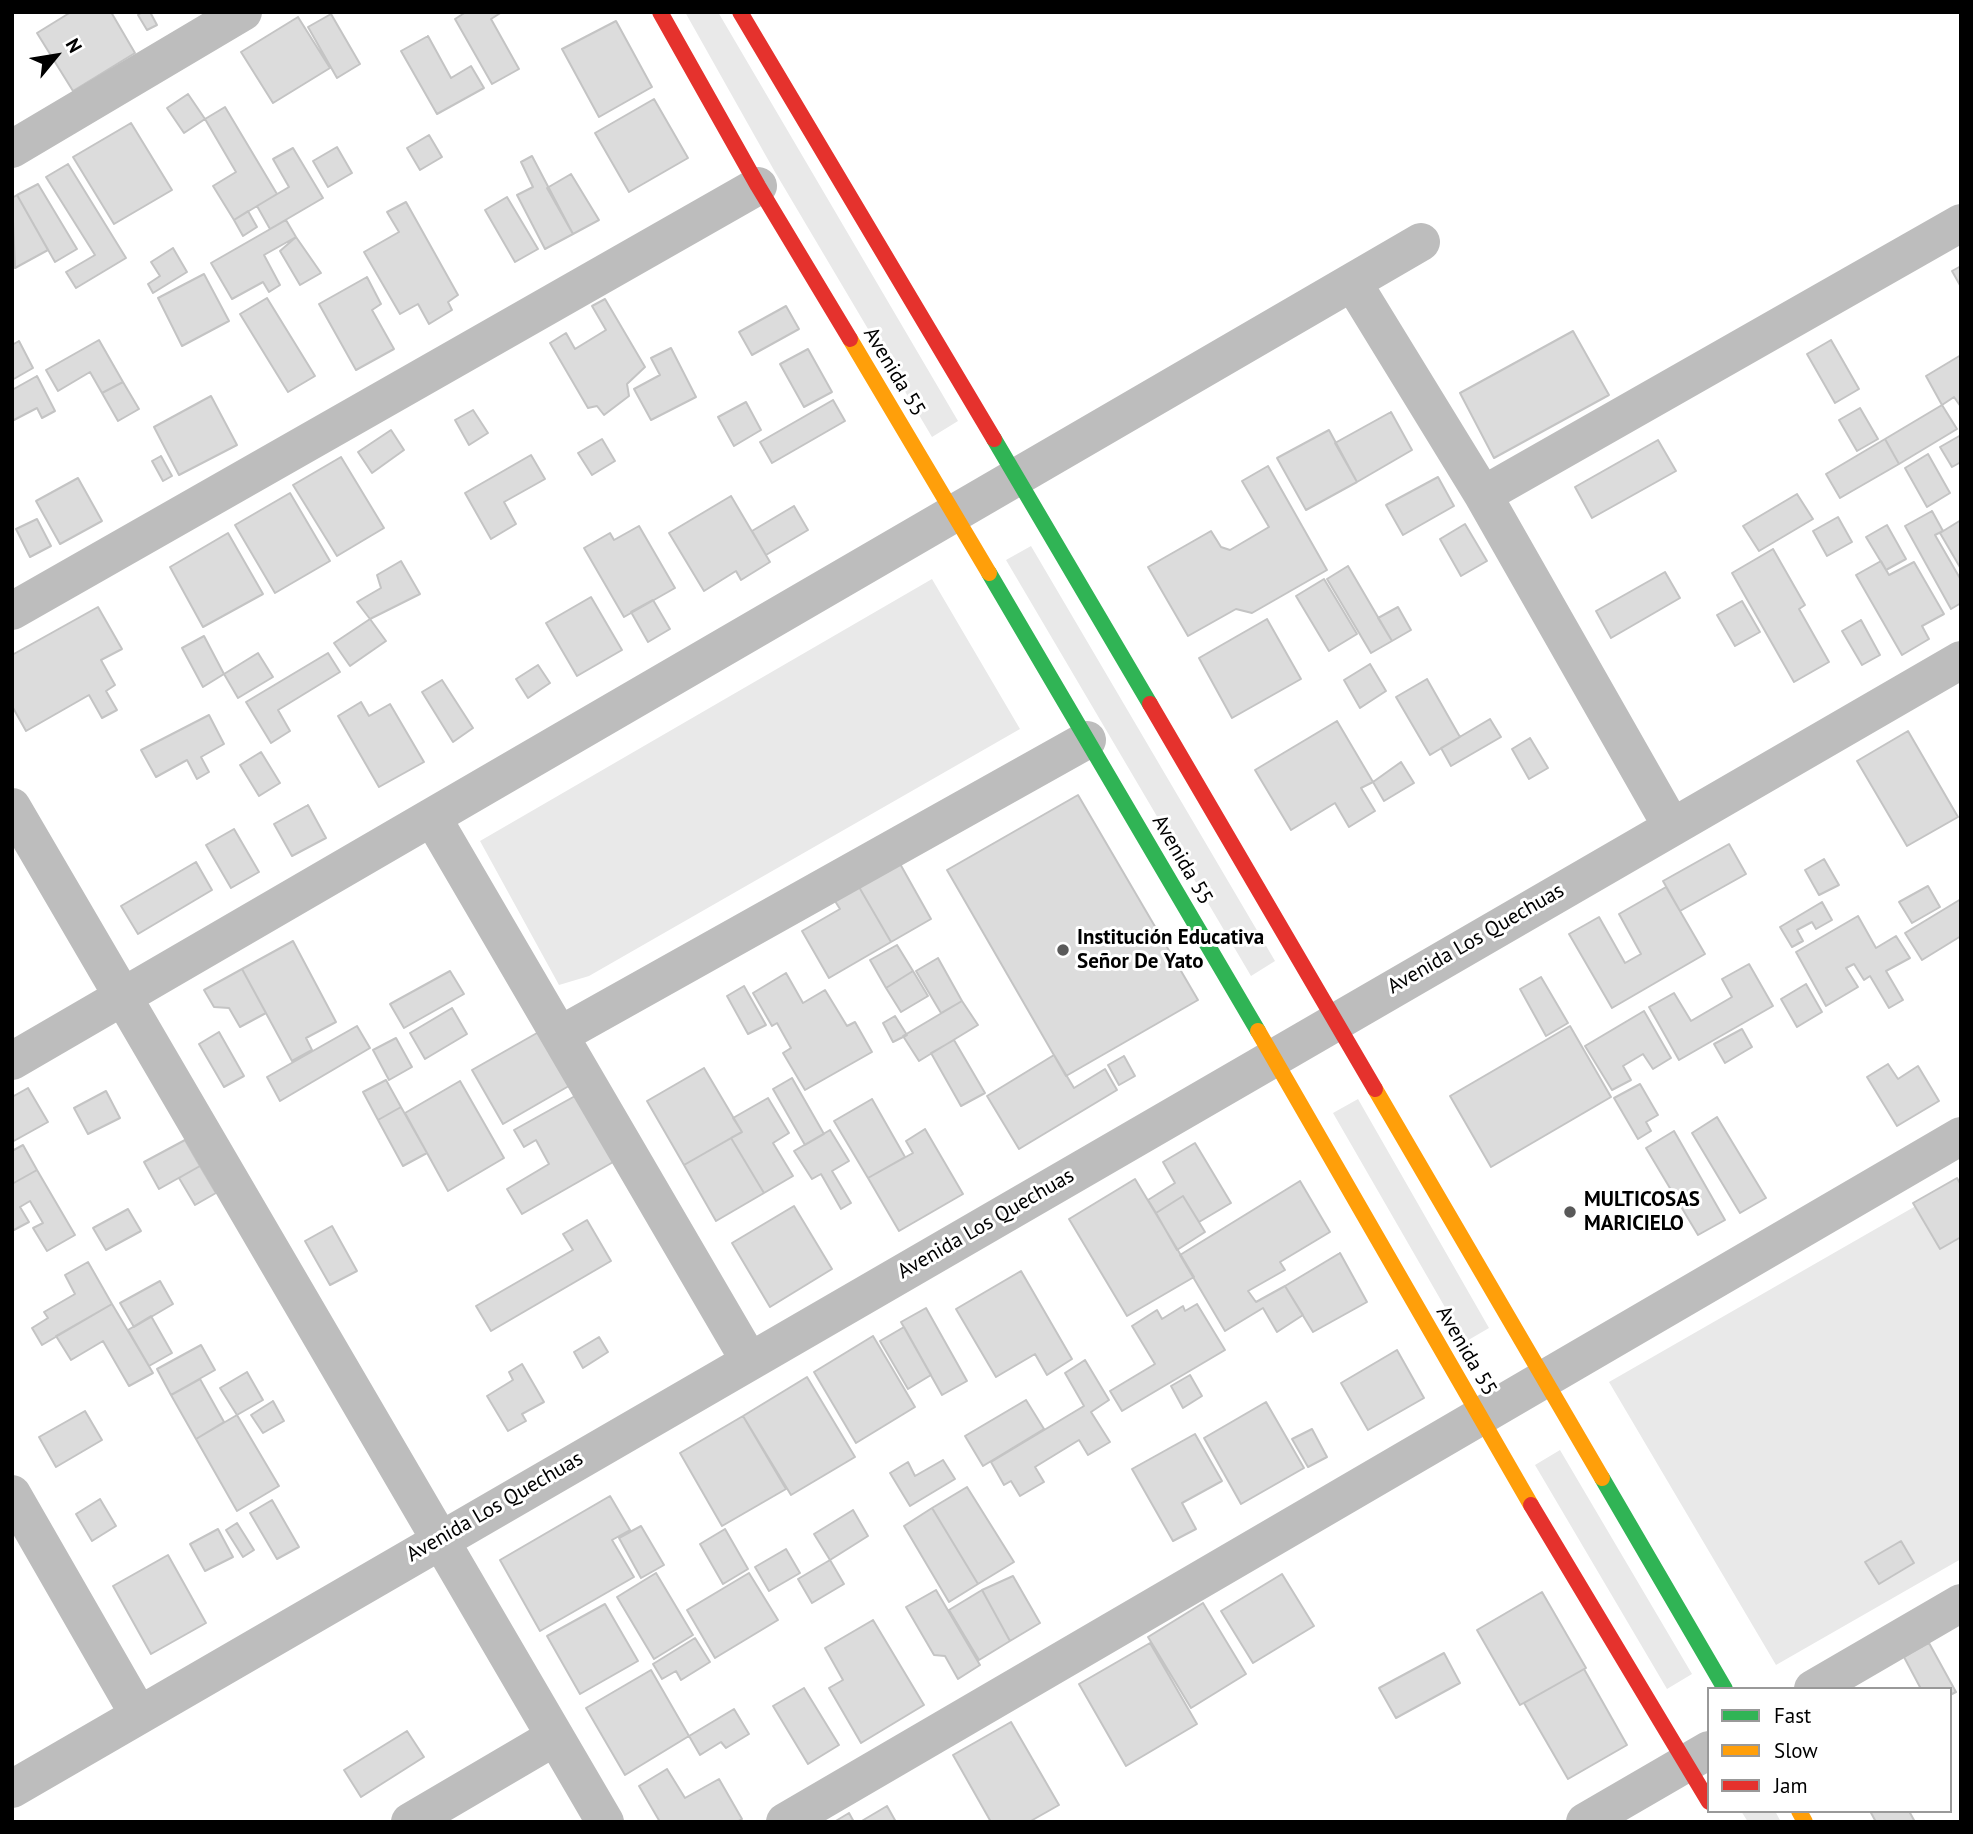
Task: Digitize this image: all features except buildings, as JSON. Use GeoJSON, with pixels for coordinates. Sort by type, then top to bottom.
{"type":"FeatureCollection","features":[{"type":"Feature","properties":{"kind":"street"},"geometry":{"type":"LineString","coordinates":[[12,149],[243,12]]}},
{"type":"Feature","properties":{"kind":"street","name":"Avenida 55"},"geometry":{"type":"LineString","coordinates":[[660,12],[758,186],[1274,1058],[1479,1418],[1697,1756],[1707,1794]]}},
{"type":"Feature","properties":{"kind":"street"},"geometry":{"type":"LineString","coordinates":[[740,12],[813,139],[1018,478],[1724,1687]]}},
{"type":"Feature","properties":{"kind":"street"},"geometry":{"type":"LineString","coordinates":[[12,611],[758,186]]}},
{"type":"Feature","properties":{"kind":"street"},"geometry":{"type":"LineString","coordinates":[[1483,495],[1961,223]]}},
{"type":"Feature","properties":{"kind":"street"},"geometry":{"type":"LineString","coordinates":[[12,1061],[1421,242]]}},
{"type":"Feature","properties":{"kind":"street"},"geometry":{"type":"LineString","coordinates":[[1353,283],[1483,495],[1672,827]]}},
{"type":"Feature","properties":{"kind":"street","name":"Avenida Los Quechuas"},"geometry":{"type":"LineString","coordinates":[[12,1789],[1961,660]]}},
{"type":"Feature","properties":{"kind":"street"},"geometry":{"type":"LineString","coordinates":[[560,1035],[1087,740]]}},
{"type":"Feature","properties":{"kind":"street"},"geometry":{"type":"LineString","coordinates":[[12,807],[442,1538],[553,1738],[605,1822]]}},
{"type":"Feature","properties":{"kind":"street"},"geometry":{"type":"LineString","coordinates":[[432,817],[749,1360]]}},
{"type":"Feature","properties":{"kind":"street"},"geometry":{"type":"LineString","coordinates":[[785,1822],[1961,1136]]}},
{"type":"Feature","properties":{"kind":"street"},"geometry":{"type":"LineString","coordinates":[[12,1494],[139,1715]]}},
{"type":"Feature","properties":{"kind":"street"},"geometry":{"type":"LineString","coordinates":[[1816,1687],[1961,1603]]}},
{"type":"Feature","properties":{"kind":"street"},"geometry":{"type":"LineString","coordinates":[[410,1822],[553,1738]]}},
{"type":"Feature","properties":{"kind":"street"},"geometry":{"type":"LineString","coordinates":[[1585,1822],[1697,1756]]}},
{"type":"Feature","properties":{"kind":"shaded area"},"geometry":{"type":"Polygon","coordinates":[[[685,12],[718,12],[958,421],[932,437],[775,172],[685,12]]]}},
{"type":"Feature","properties":{"kind":"shaded area"},"geometry":{"type":"Polygon","coordinates":[[[1031,546],[1275,961],[1251,976],[1006,560],[1031,546]]]}},
{"type":"Feature","properties":{"kind":"shaded area"},"geometry":{"type":"Polygon","coordinates":[[[932,579],[1020,729],[589,976],[559,985],[480,841],[932,579]]]}},
{"type":"Feature","properties":{"kind":"shaded area"},"geometry":{"type":"Polygon","coordinates":[[[1358,1099],[1489,1328],[1465,1342],[1333,1113],[1358,1099]]]}},
{"type":"Feature","properties":{"kind":"shaded area"},"geometry":{"type":"Polygon","coordinates":[[[1961,1180],[1961,1559],[1776,1665],[1609,1382],[1961,1180]]]}},
{"type":"Feature","properties":{"kind":"shaded area"},"geometry":{"type":"Polygon","coordinates":[[[1560,1450],[1692,1674],[1667,1689],[1535,1465],[1560,1450]]]}},
{"type":"Feature","properties":{"kind":"shaded area"},"geometry":{"type":"Polygon","coordinates":[[[1742,1813],[1776,1813],[1781,1822],[1748,1822],[1742,1813]]]}},
{"type":"Feature","properties":{"kind":"traffic: fast"},"geometry":{"type":"LineString","coordinates":[[994,439],[1150,704]]}},
{"type":"Feature","properties":{"kind":"traffic: fast"},"geometry":{"type":"LineString","coordinates":[[989,573],[1258,1031]]}},
{"type":"Feature","properties":{"kind":"traffic: fast"},"geometry":{"type":"LineString","coordinates":[[1602,1478],[1724,1687]]}},
{"type":"Feature","properties":{"kind":"traffic: slow"},"geometry":{"type":"LineString","coordinates":[[850,339],[989,573]]}},
{"type":"Feature","properties":{"kind":"traffic: slow"},"geometry":{"type":"LineString","coordinates":[[1258,1031],[1531,1505]]}},
{"type":"Feature","properties":{"kind":"traffic: slow"},"geometry":{"type":"LineString","coordinates":[[1375,1089],[1602,1478]]}},
{"type":"Feature","properties":{"kind":"traffic: slow"},"geometry":{"type":"LineString","coordinates":[[1800,1813],[1805,1822]]}},
{"type":"Feature","properties":{"kind":"traffic: jam"},"geometry":{"type":"LineString","coordinates":[[660,12],[758,186],[850,339]]}},
{"type":"Feature","properties":{"kind":"traffic: jam"},"geometry":{"type":"LineString","coordinates":[[740,12],[994,439]]}},
{"type":"Feature","properties":{"kind":"traffic: jam"},"geometry":{"type":"LineString","coordinates":[[1150,704],[1375,1089]]}},
{"type":"Feature","properties":{"kind":"traffic: jam"},"geometry":{"type":"LineString","coordinates":[[1531,1505],[1707,1799]]}},
{"type":"Feature","properties":{"kind":"place","name":"Institución Educativa Señor De Yato"},"geometry":{"type":"Point","coordinates":[1063,950]}},
{"type":"Feature","properties":{"kind":"place","name":"MULTICOSAS MARICIELO"},"geometry":{"type":"Point","coordinates":[1570,1212]}}]}
